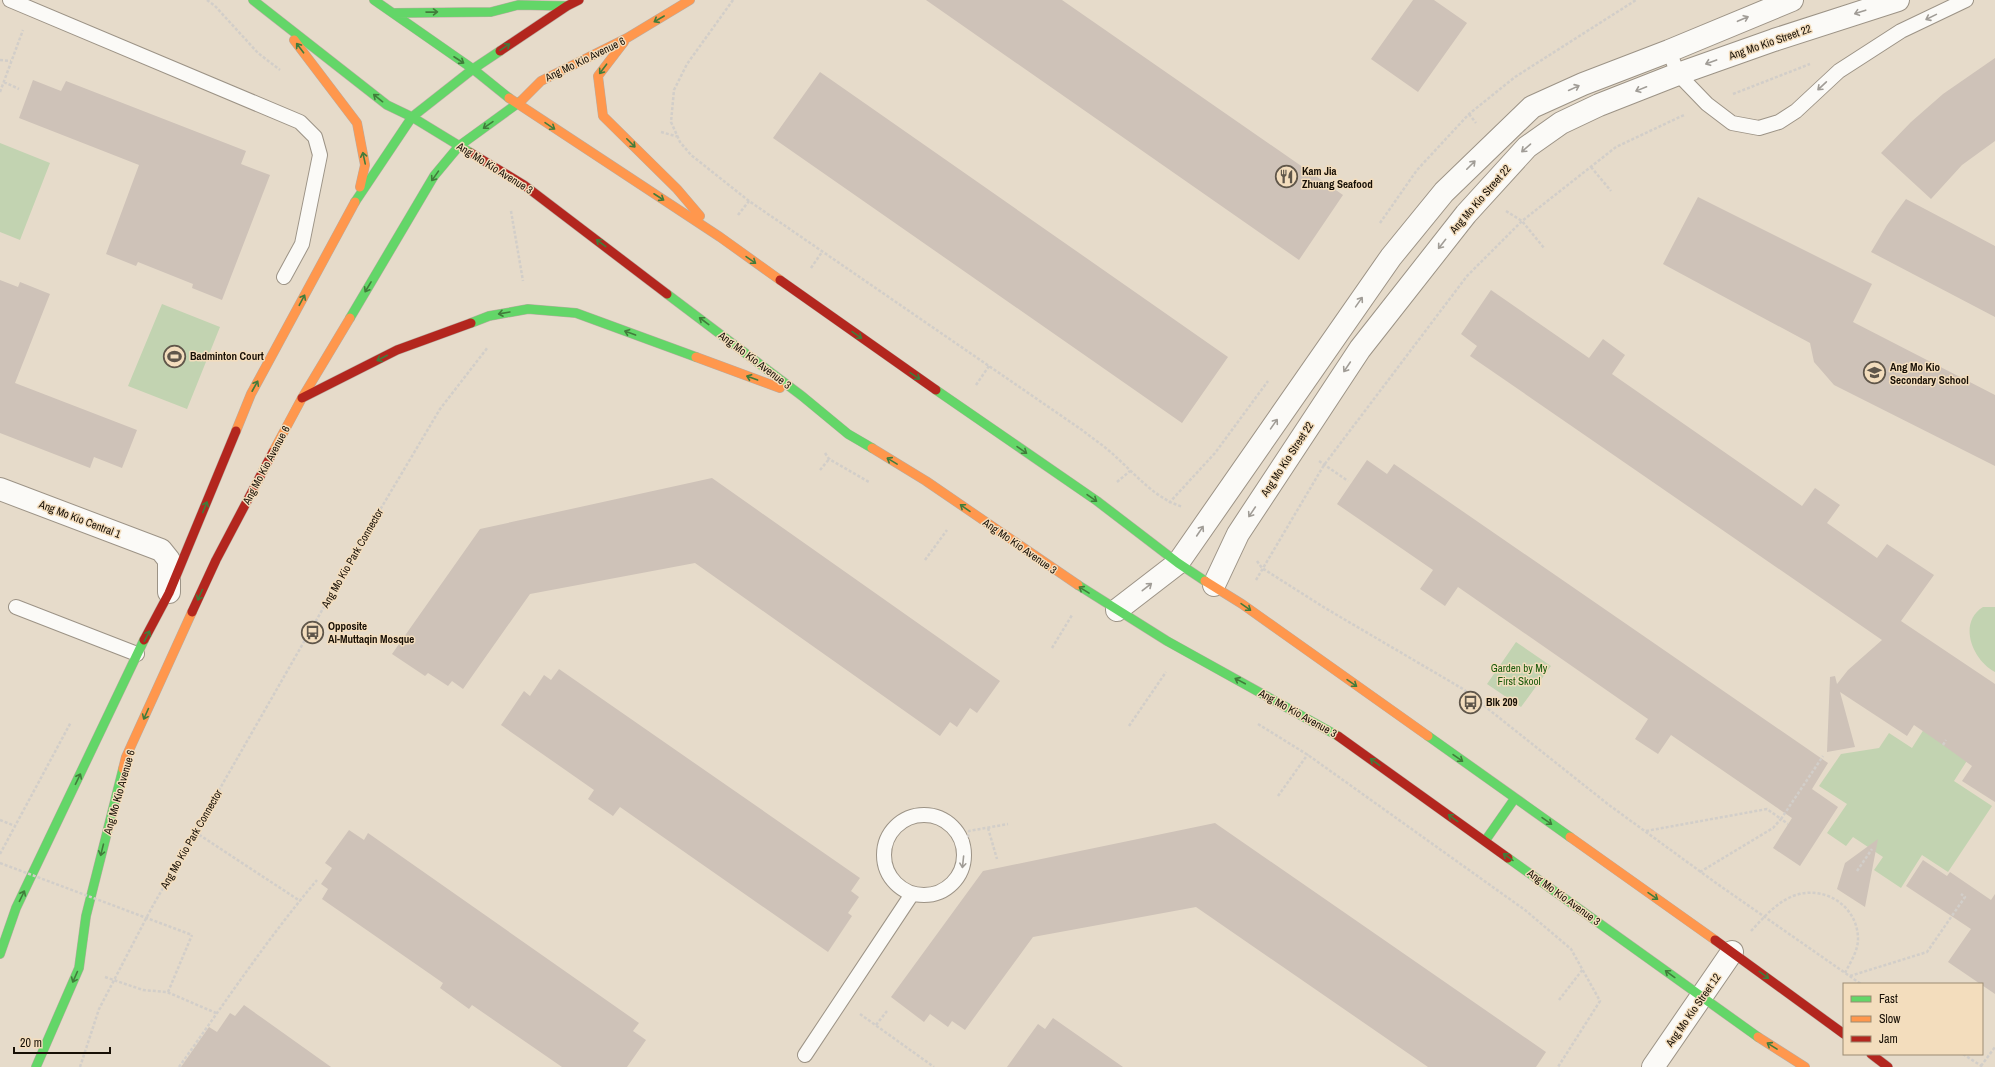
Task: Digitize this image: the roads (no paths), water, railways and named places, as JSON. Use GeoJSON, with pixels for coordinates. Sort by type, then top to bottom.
{"type":"FeatureCollection","features":[{"type":"Feature","properties":{"kind":"main road","name":"Ang Mo Kio Avenue 3"},"geometry":{"type":"LineString","coordinates":[[253,0],[273,14],[387,105],[412,117],[524,184],[802,396],[848,434],[926,481],[1074,583],[1167,642],[1329,729],[1738,1024],[1805,1067]]}},
{"type":"Feature","properties":{"kind":"main road"},"geometry":{"type":"LineString","coordinates":[[374,0],[473,69],[517,105],[720,237],[877,349],[1097,501],[1178,563],[1214,585],[1732,952],[1843,1033]]}},
{"type":"Feature","properties":{"kind":"main road"},"geometry":{"type":"LineString","coordinates":[[0,954],[16,908],[137,654],[169,592],[191,543],[251,394],[358,196],[412,117],[473,69],[567,6],[579,0]]}},
{"type":"Feature","properties":{"kind":"main road","name":"Ang Mo Kio Avenue 6"},"geometry":{"type":"LineString","coordinates":[[36,1067],[79,968],[86,916],[126,757],[216,560],[302,398],[434,176],[459,146],[517,105],[541,81],[627,38],[690,0]]}},
{"type":"Feature","properties":{"kind":"main road"},"geometry":{"type":"LineString","coordinates":[[393,13],[492,12],[518,5],[567,6]]}},
{"type":"Feature","properties":{"kind":"main road"},"geometry":{"type":"LineString","coordinates":[[273,14],[357,123],[365,165],[358,196]]}},
{"type":"Feature","properties":{"kind":"main road"},"geometry":{"type":"LineString","coordinates":[[627,38],[598,76],[603,116],[677,189],[720,237]]}},
{"type":"Feature","properties":{"kind":"main road"},"geometry":{"type":"LineString","coordinates":[[302,398],[397,350],[489,316],[528,309],[576,313],[802,396]]}},
{"type":"Feature","properties":{"kind":"main road"},"geometry":{"type":"LineString","coordinates":[[1485,841],[1515,798]]}},
{"type":"Feature","properties":{"kind":"main road"},"geometry":{"type":"LineString","coordinates":[[1872,1055],[1888,1067]]}},
{"type":"Feature","properties":{"kind":"street"},"geometry":{"type":"LineString","coordinates":[[1116,610],[1178,563],[1391,257],[1444,192],[1532,107],[1582,84],[1669,51],[1792,0]]}},
{"type":"Feature","properties":{"kind":"street","name":"Ang Mo Kio Street 22"},"geometry":{"type":"LineString","coordinates":[[1214,585],[1238,534],[1360,348],[1482,195],[1527,147],[1561,124],[1599,105],[1678,74],[1774,40],[1898,0]]}},
{"type":"Feature","properties":{"kind":"street","name":"Ang Mo Kio Central 1"},"geometry":{"type":"LineString","coordinates":[[0,489],[160,550]]}},
{"type":"Feature","properties":{"kind":"street"},"geometry":{"type":"LineString","coordinates":[[169,592],[169,560],[160,550],[191,543]]}},
{"type":"Feature","properties":{"kind":"street","name":"Ang Mo Kio Street 12"},"geometry":{"type":"LineString","coordinates":[[1653,1067],[1732,952]]}},
{"type":"Feature","properties":{"kind":"lane"},"geometry":{"type":"LineString","coordinates":[[10,0],[300,122],[315,137],[320,155],[302,244],[284,277]]}},
{"type":"Feature","properties":{"kind":"lane"},"geometry":{"type":"LineString","coordinates":[[1669,51],[1678,74],[1707,104],[1732,123],[1759,128],[1779,122],[1796,111],[1839,71],[1901,31],[1966,0]]}},
{"type":"Feature","properties":{"kind":"lane"},"geometry":{"type":"LineString","coordinates":[[16,607],[137,654]]}},
{"type":"Feature","properties":{"kind":"lane"},"geometry":{"type":"LineString","coordinates":[[916,814],[937,815],[955,827],[964,846],[964,867],[952,885],[933,895],[912,894],[894,882],[884,863],[885,842],[897,824],[916,814]]}},
{"type":"Feature","properties":{"kind":"lane"},"geometry":{"type":"LineString","coordinates":[[805,1055],[912,894]]}},
{"type":"Feature","properties":{"kind":"place","name":"Kam Jia Zhuang Seafood"},"geometry":{"type":"Point","coordinates":[1287,177]}},
{"type":"Feature","properties":{"kind":"place","name":"Badminton Court"},"geometry":{"type":"Point","coordinates":[174,356]}},
{"type":"Feature","properties":{"kind":"place","name":"Ang Mo Kio Secondary School"},"geometry":{"type":"Point","coordinates":[1875,373]}},
{"type":"Feature","properties":{"kind":"place","name":"Opposite Al-Muttaqin Mosque"},"geometry":{"type":"Point","coordinates":[313,632]}},
{"type":"Feature","properties":{"kind":"place","name":"Blk 209"},"geometry":{"type":"Point","coordinates":[1471,702]}},
{"type":"Feature","properties":{"kind":"park label","name":"Garden by My First Skool"},"geometry":{"type":"Point","coordinates":[1519,674]}}]}
